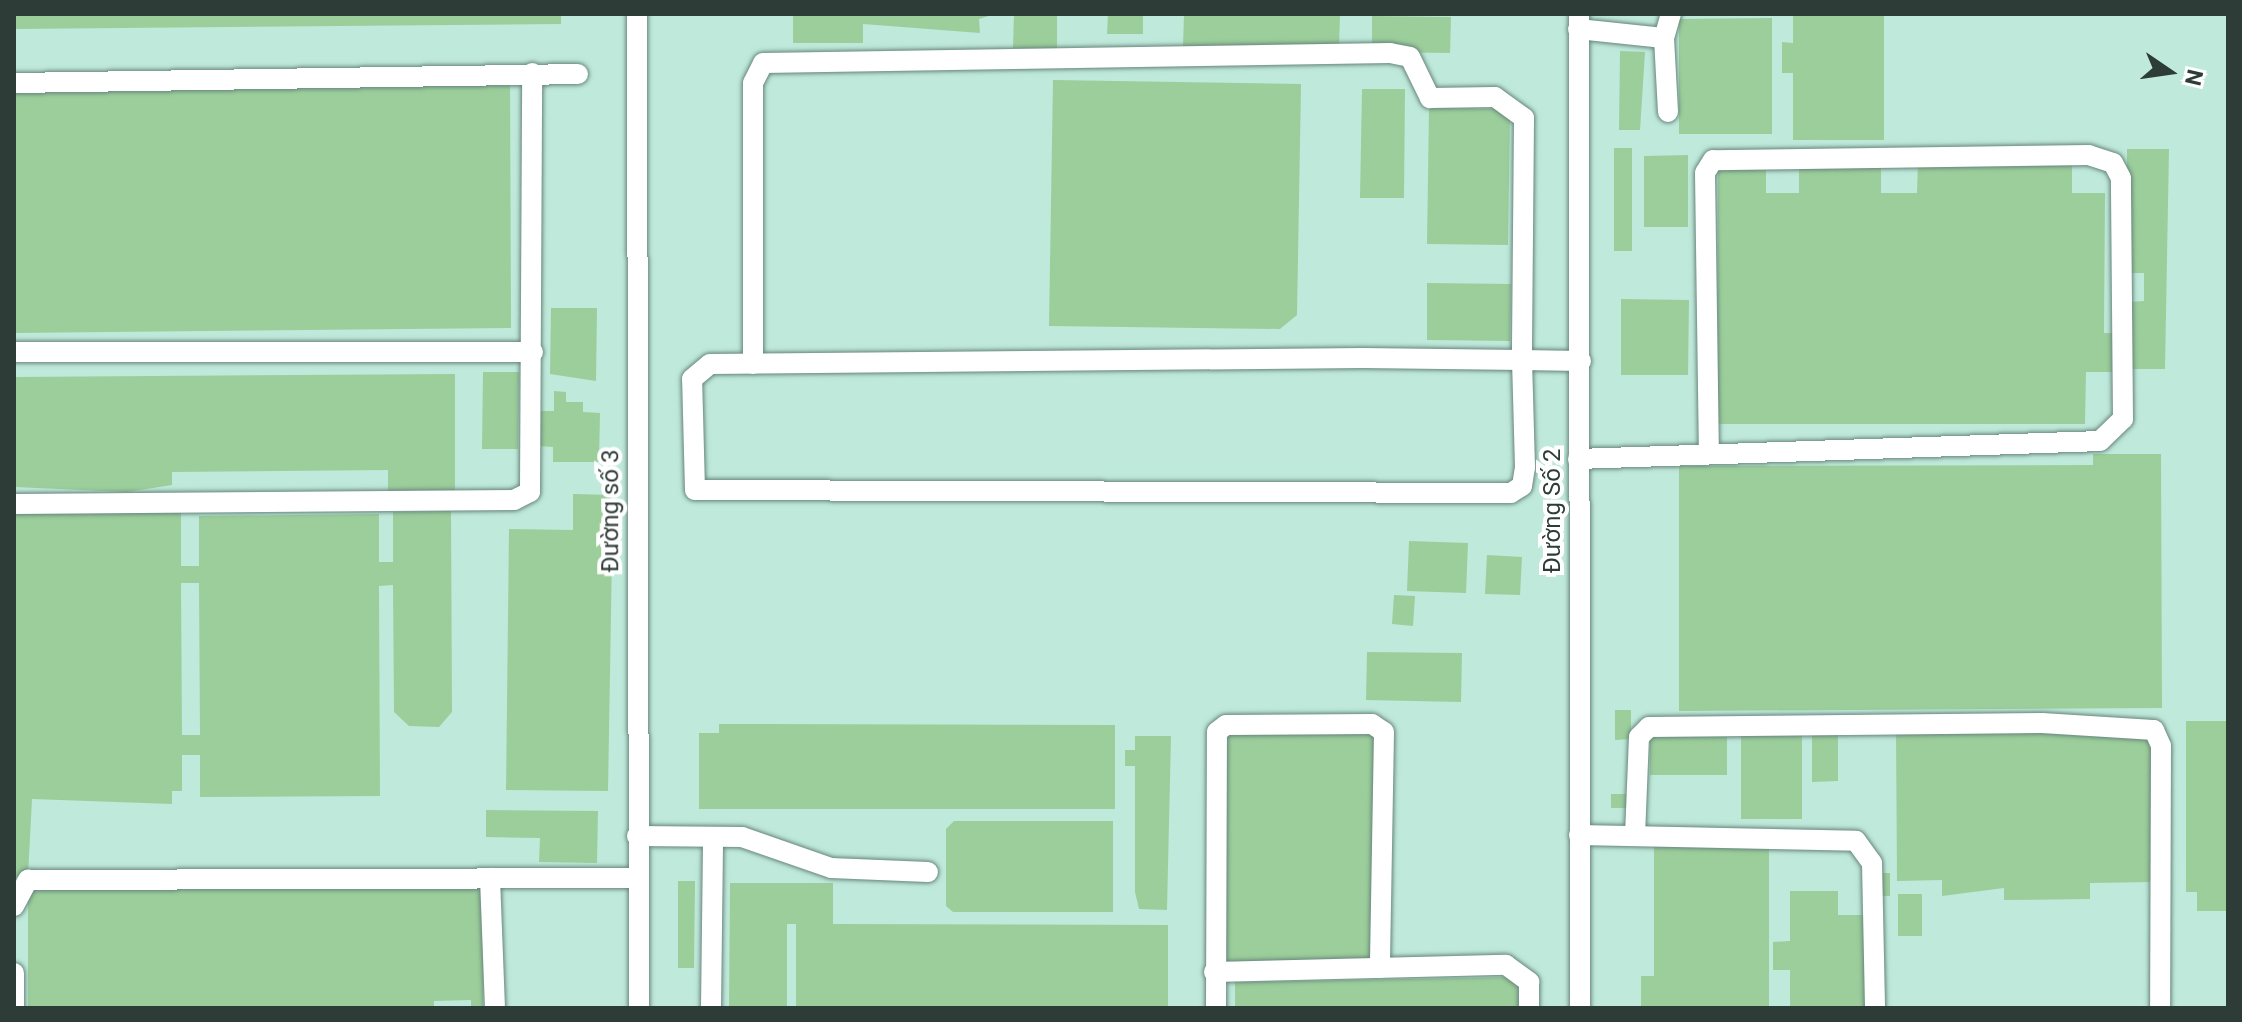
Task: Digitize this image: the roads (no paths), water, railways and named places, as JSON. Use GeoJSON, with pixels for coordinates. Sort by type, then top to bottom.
{"type":"FeatureCollection","features":[{"type":"Feature","properties":{"kind":"street","name":"Đường số 3"},"geometry":{"type":"LineString","coordinates":[[637,14],[639,1008]]}},
{"type":"Feature","properties":{"kind":"street"},"geometry":{"type":"LineString","coordinates":[[1668,112],[1664,38],[1671,14]]}},
{"type":"Feature","properties":{"kind":"street"},"geometry":{"type":"LineString","coordinates":[[1578,22],[1664,38]]}},
{"type":"Feature","properties":{"kind":"street","name":"Đường Số 2"},"geometry":{"type":"LineString","coordinates":[[1578,22],[1580,1008]]}},
{"type":"Feature","properties":{"kind":"street"},"geometry":{"type":"LineString","coordinates":[[753,364],[753,83],[763,63],[1390,53],[1410,57],[1430,98],[1495,97],[1524,118],[1522,360],[1525,467],[1522,486],[1511,493],[695,490],[692,379],[710,364],[753,364],[1522,360],[1581,361]]}},
{"type":"Feature","properties":{"kind":"street"},"geometry":{"type":"LineString","coordinates":[[14,504],[514,500],[530,492],[534,475],[532,73]]}},
{"type":"Feature","properties":{"kind":"street"},"geometry":{"type":"LineString","coordinates":[[14,83],[578,74]]}},
{"type":"Feature","properties":{"kind":"street"},"geometry":{"type":"LineString","coordinates":[[1578,459],[2100,441],[2115,433],[2123,419],[2124,277],[2121,178],[2113,163],[2089,155],[1713,160],[1705,173],[1709,454]]}},
{"type":"Feature","properties":{"kind":"street"},"geometry":{"type":"LineString","coordinates":[[14,352],[533,352]]}},
{"type":"Feature","properties":{"kind":"street"},"geometry":{"type":"LineString","coordinates":[[1635,836],[1639,737],[1649,727],[2042,723],[2154,730],[2161,746],[2160,1008]]}},
{"type":"Feature","properties":{"kind":"street"},"geometry":{"type":"LineString","coordinates":[[1216,1008],[1217,732],[1226,725],[1372,724],[1384,732],[1380,968]]}},
{"type":"Feature","properties":{"kind":"street"},"geometry":{"type":"LineString","coordinates":[[1579,835],[1842,838],[1868,849],[1875,1008]]}},
{"type":"Feature","properties":{"kind":"street"},"geometry":{"type":"LineString","coordinates":[[637,836],[713,837],[775,845],[831,868],[928,872]]}},
{"type":"Feature","properties":{"kind":"street"},"geometry":{"type":"LineString","coordinates":[[711,1008],[713,837]]}},
{"type":"Feature","properties":{"kind":"street"},"geometry":{"type":"LineString","coordinates":[[490,878],[495,1008]]}},
{"type":"Feature","properties":{"kind":"street"},"geometry":{"type":"LineString","coordinates":[[14,906],[28,880],[639,878]]}},
{"type":"Feature","properties":{"kind":"street"},"geometry":{"type":"LineString","coordinates":[[1214,972],[1506,965],[1529,982],[1529,1008]]}},
{"type":"Feature","properties":{"kind":"street"},"geometry":{"type":"LineString","coordinates":[[14,973],[14,1008]]}}]}
